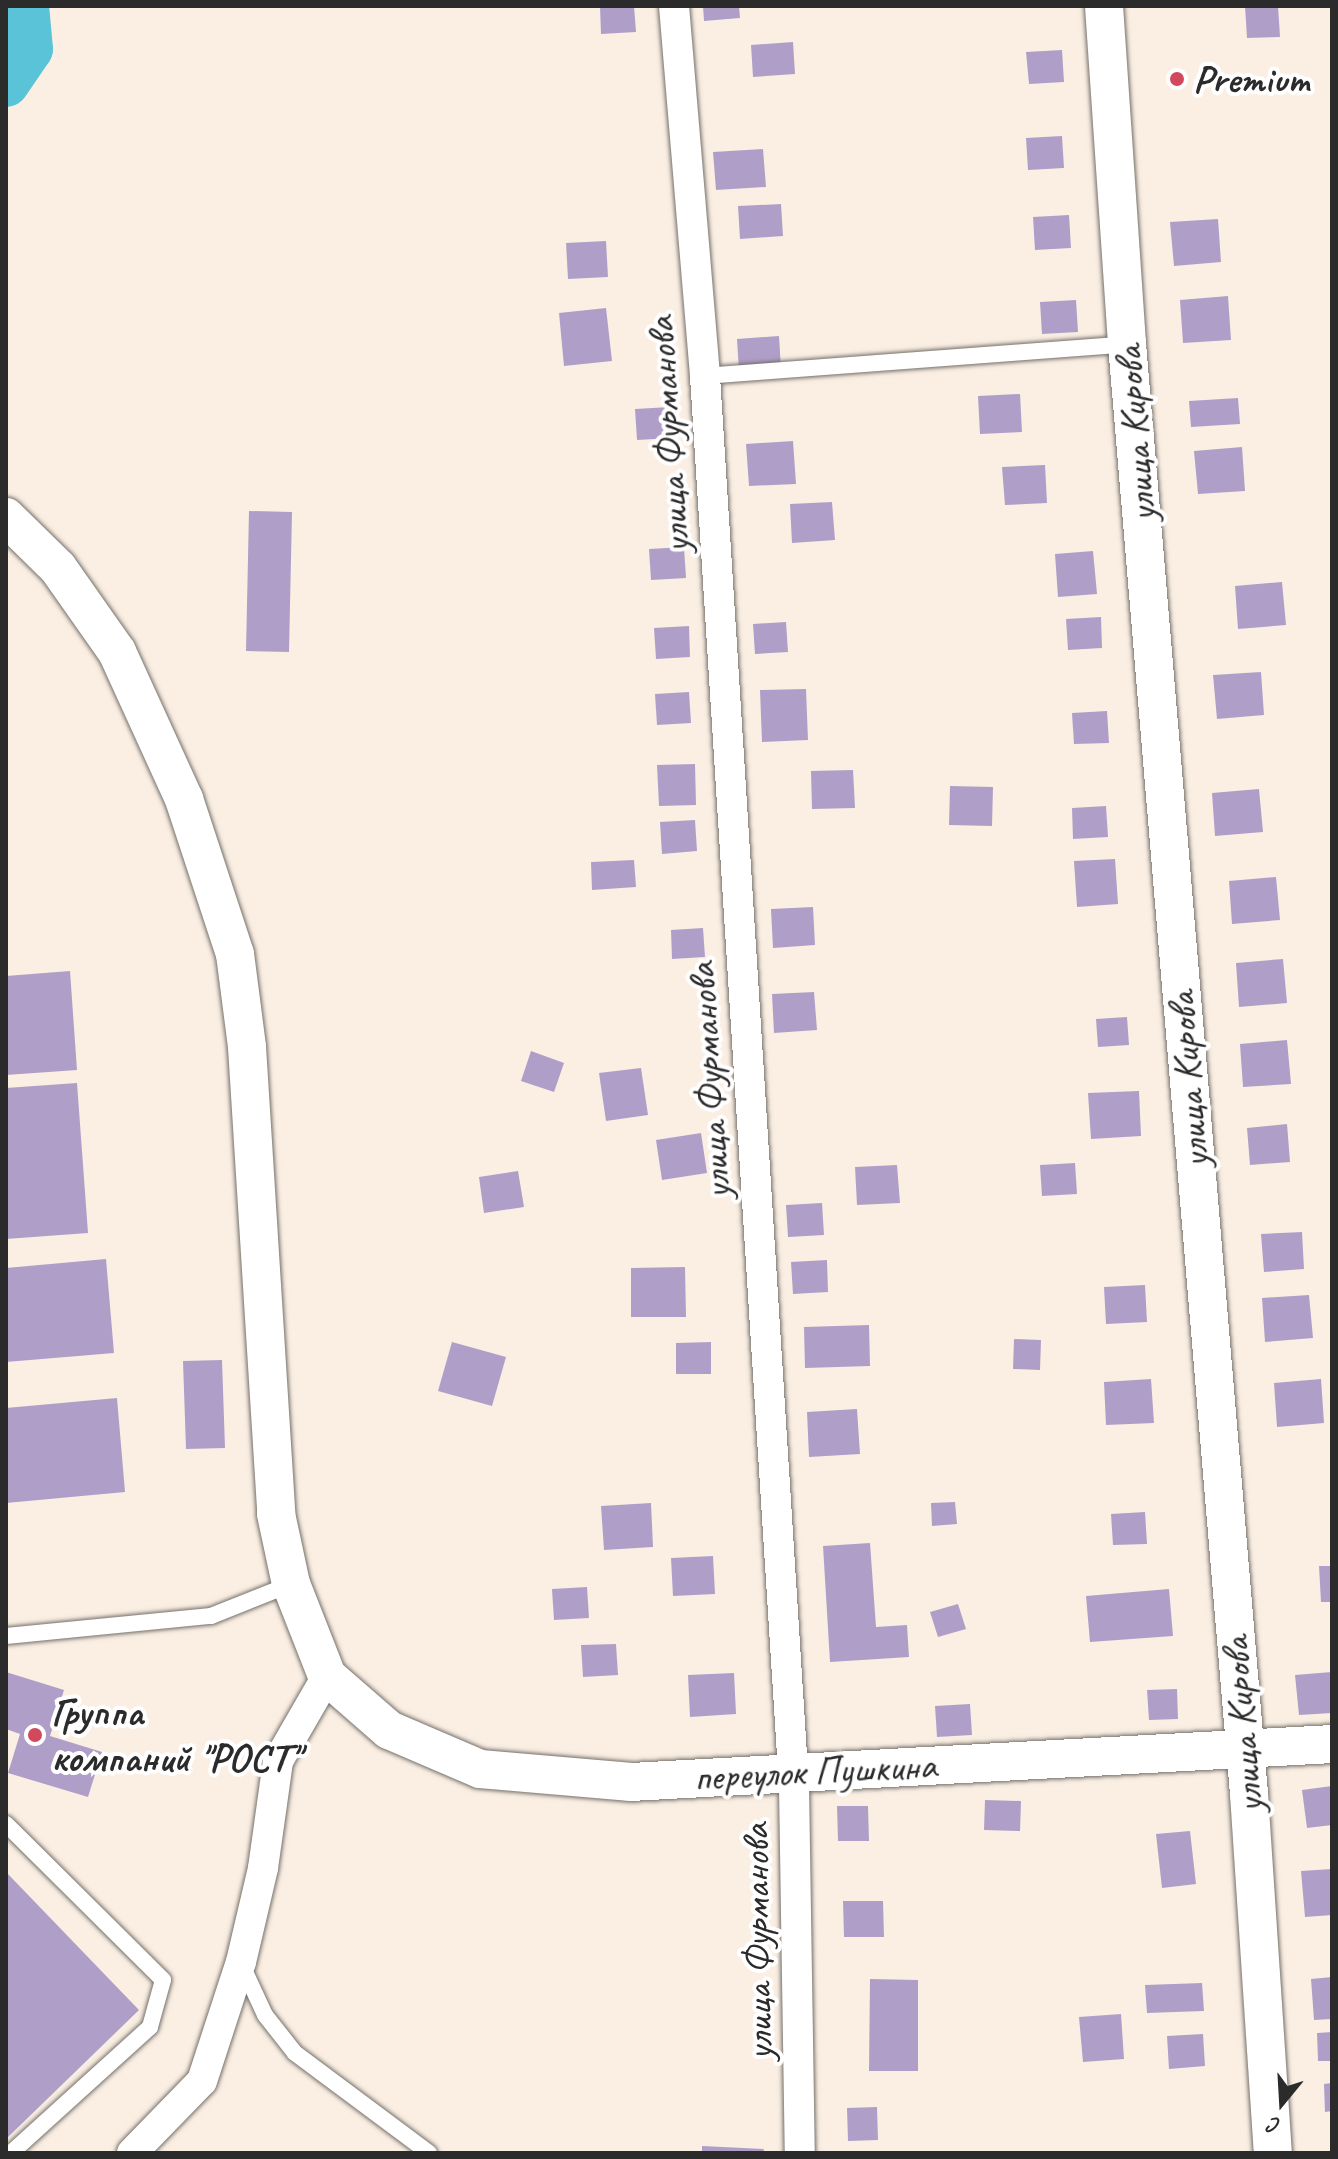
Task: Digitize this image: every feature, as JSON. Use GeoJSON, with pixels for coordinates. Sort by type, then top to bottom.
{"type":"FeatureCollection","features":[{"type":"Feature","properties":{"kind":"street","name":"улица Фурманова"},"geometry":{"type":"LineString","coordinates":[[674,6],[705,376],[792,1771],[800,2153]]}},
{"type":"Feature","properties":{"kind":"street","name":"улица Кирова"},"geometry":{"type":"LineString","coordinates":[[1104,6],[1127,344],[1243,1751],[1273,2153]]}},
{"type":"Feature","properties":{"kind":"street"},"geometry":{"type":"LineString","coordinates":[[6,517],[58,568],[117,652],[184,799],[235,954],[247,1047],[276,1514],[291,1584],[327,1676],[278,1761],[263,1868],[241,1962],[202,2081],[132,2153]]}},
{"type":"Feature","properties":{"kind":"street","name":"переулок Пушкина"},"geometry":{"type":"LineString","coordinates":[[327,1676],[389,1730],[480,1769],[631,1782],[1332,1744]]}},
{"type":"Feature","properties":{"kind":"lane"},"geometry":{"type":"LineString","coordinates":[[705,376],[1127,344]]}},
{"type":"Feature","properties":{"kind":"lane"},"geometry":{"type":"LineString","coordinates":[[6,1636],[211,1616],[291,1584]]}},
{"type":"Feature","properties":{"kind":"lane"},"geometry":{"type":"LineString","coordinates":[[6,1824],[163,1980],[150,2027],[11,2153]]}},
{"type":"Feature","properties":{"kind":"lane"},"geometry":{"type":"LineString","coordinates":[[241,1962],[265,2015],[295,2053],[429,2153]]}},
{"type":"Feature","properties":{"kind":"building"},"geometry":{"type":"Polygon","coordinates":[[[600,6],[634,6],[636,32],[601,34],[600,6]]]}},
{"type":"Feature","properties":{"kind":"building"},"geometry":{"type":"Polygon","coordinates":[[[703,6],[739,6],[740,18],[704,21],[703,6]]]}},
{"type":"Feature","properties":{"kind":"building"},"geometry":{"type":"Polygon","coordinates":[[[1245,6],[1278,6],[1280,37],[1247,38],[1245,6]]]}},
{"type":"Feature","properties":{"kind":"building"},"geometry":{"type":"Polygon","coordinates":[[[793,42],[795,74],[753,77],[751,45],[793,42]]]}},
{"type":"Feature","properties":{"kind":"building"},"geometry":{"type":"Polygon","coordinates":[[[1062,50],[1064,82],[1029,84],[1026,52],[1062,50]]]}},
{"type":"Feature","properties":{"kind":"building"},"geometry":{"type":"Polygon","coordinates":[[[1062,136],[1064,168],[1028,170],[1026,138],[1062,136]]]}},
{"type":"Feature","properties":{"kind":"building"},"geometry":{"type":"Polygon","coordinates":[[[763,149],[766,187],[716,190],[713,152],[763,149]]]}},
{"type":"Feature","properties":{"kind":"building"},"geometry":{"type":"Polygon","coordinates":[[[781,204],[783,236],[740,239],[738,206],[781,204]]]}},
{"type":"Feature","properties":{"kind":"building"},"geometry":{"type":"Polygon","coordinates":[[[1069,215],[1071,248],[1035,250],[1033,217],[1069,215]]]}},
{"type":"Feature","properties":{"kind":"building"},"geometry":{"type":"Polygon","coordinates":[[[1218,219],[1221,262],[1174,266],[1170,222],[1218,219]]]}},
{"type":"Feature","properties":{"kind":"building"},"geometry":{"type":"Polygon","coordinates":[[[606,241],[608,277],[568,279],[566,243],[606,241]]]}},
{"type":"Feature","properties":{"kind":"building"},"geometry":{"type":"Polygon","coordinates":[[[1228,296],[1231,340],[1183,343],[1180,300],[1228,296]]]}},
{"type":"Feature","properties":{"kind":"building"},"geometry":{"type":"Polygon","coordinates":[[[1076,300],[1078,332],[1042,334],[1040,302],[1076,300]]]}},
{"type":"Feature","properties":{"kind":"building"},"geometry":{"type":"Polygon","coordinates":[[[606,308],[612,361],[564,366],[559,313],[606,308]]]}},
{"type":"Feature","properties":{"kind":"building"},"geometry":{"type":"Polygon","coordinates":[[[779,336],[781,369],[739,371],[737,339],[779,336]]]}},
{"type":"Feature","properties":{"kind":"building"},"geometry":{"type":"Polygon","coordinates":[[[1020,394],[1022,432],[980,434],[978,396],[1020,394]]]}},
{"type":"Feature","properties":{"kind":"building"},"geometry":{"type":"Polygon","coordinates":[[[1238,398],[1240,424],[1191,427],[1189,401],[1238,398]]]}},
{"type":"Feature","properties":{"kind":"building"},"geometry":{"type":"Polygon","coordinates":[[[670,407],[672,438],[637,440],[635,409],[670,407]]]}},
{"type":"Feature","properties":{"kind":"building"},"geometry":{"type":"Polygon","coordinates":[[[793,441],[796,484],[749,486],[746,444],[793,441]]]}},
{"type":"Feature","properties":{"kind":"building"},"geometry":{"type":"Polygon","coordinates":[[[1242,447],[1245,491],[1198,494],[1194,451],[1242,447]]]}},
{"type":"Feature","properties":{"kind":"building"},"geometry":{"type":"Polygon","coordinates":[[[1045,465],[1047,503],[1005,505],[1002,467],[1045,465]]]}},
{"type":"Feature","properties":{"kind":"building"},"geometry":{"type":"Polygon","coordinates":[[[832,502],[835,540],[792,543],[790,504],[832,502]]]}},
{"type":"Feature","properties":{"kind":"building"},"geometry":{"type":"Polygon","coordinates":[[[249,511],[292,512],[289,652],[246,651],[249,511]]]}},
{"type":"Feature","properties":{"kind":"building"},"geometry":{"type":"Polygon","coordinates":[[[684,547],[686,578],[651,580],[649,549],[684,547]]]}},
{"type":"Feature","properties":{"kind":"building"},"geometry":{"type":"Polygon","coordinates":[[[1093,551],[1097,594],[1058,597],[1055,554],[1093,551]]]}},
{"type":"Feature","properties":{"kind":"building"},"geometry":{"type":"Polygon","coordinates":[[[1282,582],[1286,625],[1238,629],[1235,586],[1282,582]]]}},
{"type":"Feature","properties":{"kind":"building"},"geometry":{"type":"Polygon","coordinates":[[[1101,617],[1102,648],[1068,650],[1066,619],[1101,617]]]}},
{"type":"Feature","properties":{"kind":"building"},"geometry":{"type":"Polygon","coordinates":[[[786,622],[788,652],[755,654],[753,624],[786,622]]]}},
{"type":"Feature","properties":{"kind":"building"},"geometry":{"type":"Polygon","coordinates":[[[689,626],[690,657],[656,659],[654,628],[689,626]]]}},
{"type":"Feature","properties":{"kind":"building"},"geometry":{"type":"Polygon","coordinates":[[[1261,672],[1264,715],[1217,719],[1213,675],[1261,672]]]}},
{"type":"Feature","properties":{"kind":"building"},"geometry":{"type":"Polygon","coordinates":[[[806,689],[808,740],[762,742],[760,690],[806,689]]]}},
{"type":"Feature","properties":{"kind":"building"},"geometry":{"type":"Polygon","coordinates":[[[689,692],[691,723],[657,725],[655,694],[689,692]]]}},
{"type":"Feature","properties":{"kind":"building"},"geometry":{"type":"Polygon","coordinates":[[[1107,711],[1109,743],[1074,744],[1072,713],[1107,711]]]}},
{"type":"Feature","properties":{"kind":"building"},"geometry":{"type":"Polygon","coordinates":[[[695,764],[696,805],[659,806],[657,765],[695,764]]]}},
{"type":"Feature","properties":{"kind":"building"},"geometry":{"type":"Polygon","coordinates":[[[853,770],[855,808],[812,809],[811,771],[853,770]]]}},
{"type":"Feature","properties":{"kind":"building"},"geometry":{"type":"Polygon","coordinates":[[[950,786],[993,787],[992,826],[949,825],[950,786]]]}},
{"type":"Feature","properties":{"kind":"building"},"geometry":{"type":"Polygon","coordinates":[[[1259,789],[1263,832],[1215,836],[1212,793],[1259,789]]]}},
{"type":"Feature","properties":{"kind":"building"},"geometry":{"type":"Polygon","coordinates":[[[1106,806],[1108,837],[1073,839],[1072,808],[1106,806]]]}},
{"type":"Feature","properties":{"kind":"building"},"geometry":{"type":"Polygon","coordinates":[[[695,820],[697,851],[662,854],[660,822],[695,820]]]}},
{"type":"Feature","properties":{"kind":"building"},"geometry":{"type":"Polygon","coordinates":[[[1115,859],[1118,904],[1077,907],[1074,861],[1115,859]]]}},
{"type":"Feature","properties":{"kind":"building"},"geometry":{"type":"Polygon","coordinates":[[[634,860],[636,887],[592,890],[591,862],[634,860]]]}},
{"type":"Feature","properties":{"kind":"building"},"geometry":{"type":"Polygon","coordinates":[[[1276,877],[1280,920],[1232,924],[1229,881],[1276,877]]]}},
{"type":"Feature","properties":{"kind":"building"},"geometry":{"type":"Polygon","coordinates":[[[813,907],[815,945],[773,948],[771,909],[813,907]]]}},
{"type":"Feature","properties":{"kind":"building"},"geometry":{"type":"Polygon","coordinates":[[[703,928],[705,957],[672,959],[671,930],[703,928]]]}},
{"type":"Feature","properties":{"kind":"building"},"geometry":{"type":"Polygon","coordinates":[[[1283,959],[1287,1003],[1239,1007],[1236,963],[1283,959]]]}},
{"type":"Feature","properties":{"kind":"building"},"geometry":{"type":"Polygon","coordinates":[[[70,971],[77,1070],[6,1075],[6,976],[70,971]]]}},
{"type":"Feature","properties":{"kind":"building"},"geometry":{"type":"Polygon","coordinates":[[[814,992],[817,1030],[774,1033],[772,994],[814,992]]]}},
{"type":"Feature","properties":{"kind":"building"},"geometry":{"type":"Polygon","coordinates":[[[1127,1017],[1129,1045],[1098,1047],[1096,1019],[1127,1017]]]}},
{"type":"Feature","properties":{"kind":"building"},"geometry":{"type":"Polygon","coordinates":[[[1287,1040],[1291,1084],[1243,1087],[1240,1044],[1287,1040]]]}},
{"type":"Feature","properties":{"kind":"building"},"geometry":{"type":"Polygon","coordinates":[[[531,1051],[564,1063],[554,1092],[521,1081],[531,1051]]]}},
{"type":"Feature","properties":{"kind":"building"},"geometry":{"type":"Polygon","coordinates":[[[641,1068],[648,1115],[606,1121],[599,1073],[641,1068]]]}},
{"type":"Feature","properties":{"kind":"building"},"geometry":{"type":"Polygon","coordinates":[[[77,1083],[88,1233],[6,1239],[6,1088],[77,1083]]]}},
{"type":"Feature","properties":{"kind":"building"},"geometry":{"type":"Polygon","coordinates":[[[1139,1091],[1141,1136],[1091,1139],[1088,1093],[1139,1091]]]}},
{"type":"Feature","properties":{"kind":"building"},"geometry":{"type":"Polygon","coordinates":[[[1287,1124],[1290,1162],[1250,1165],[1247,1128],[1287,1124]]]}},
{"type":"Feature","properties":{"kind":"building"},"geometry":{"type":"Polygon","coordinates":[[[701,1133],[707,1173],[662,1180],[656,1140],[701,1133]]]}},
{"type":"Feature","properties":{"kind":"building"},"geometry":{"type":"Polygon","coordinates":[[[1075,1163],[1077,1194],[1042,1196],[1040,1165],[1075,1163]]]}},
{"type":"Feature","properties":{"kind":"building"},"geometry":{"type":"Polygon","coordinates":[[[897,1165],[900,1203],[857,1205],[855,1167],[897,1165]]]}},
{"type":"Feature","properties":{"kind":"building"},"geometry":{"type":"Polygon","coordinates":[[[518,1171],[524,1207],[484,1213],[479,1177],[518,1171]]]}},
{"type":"Feature","properties":{"kind":"building"},"geometry":{"type":"Polygon","coordinates":[[[822,1203],[824,1235],[788,1237],[786,1205],[822,1203]]]}},
{"type":"Feature","properties":{"kind":"building"},"geometry":{"type":"Polygon","coordinates":[[[1302,1232],[1304,1269],[1264,1272],[1261,1234],[1302,1232]]]}},
{"type":"Feature","properties":{"kind":"building"},"geometry":{"type":"Polygon","coordinates":[[[106,1259],[114,1353],[6,1362],[6,1268],[106,1259]]]}},
{"type":"Feature","properties":{"kind":"building"},"geometry":{"type":"Polygon","coordinates":[[[827,1260],[828,1292],[793,1294],[791,1262],[827,1260]]]}},
{"type":"Feature","properties":{"kind":"building"},"geometry":{"type":"Polygon","coordinates":[[[685,1267],[686,1317],[631,1317],[631,1268],[685,1267]]]}},
{"type":"Feature","properties":{"kind":"building"},"geometry":{"type":"Polygon","coordinates":[[[1145,1285],[1147,1322],[1106,1324],[1104,1287],[1145,1285]]]}},
{"type":"Feature","properties":{"kind":"building"},"geometry":{"type":"Polygon","coordinates":[[[1309,1295],[1313,1338],[1265,1342],[1262,1298],[1309,1295]]]}},
{"type":"Feature","properties":{"kind":"building"},"geometry":{"type":"Polygon","coordinates":[[[869,1325],[870,1366],[805,1368],[804,1327],[869,1325]]]}},
{"type":"Feature","properties":{"kind":"building"},"geometry":{"type":"Polygon","coordinates":[[[1014,1339],[1041,1340],[1040,1370],[1013,1369],[1014,1339]]]}},
{"type":"Feature","properties":{"kind":"building"},"geometry":{"type":"Polygon","coordinates":[[[452,1342],[506,1357],[492,1406],[438,1391],[452,1342]]]}},
{"type":"Feature","properties":{"kind":"building"},"geometry":{"type":"Polygon","coordinates":[[[711,1342],[711,1374],[676,1374],[676,1343],[711,1342]]]}},
{"type":"Feature","properties":{"kind":"building"},"geometry":{"type":"Polygon","coordinates":[[[222,1360],[225,1448],[186,1449],[183,1361],[222,1360]]]}},
{"type":"Feature","properties":{"kind":"building"},"geometry":{"type":"Polygon","coordinates":[[[1151,1379],[1154,1423],[1106,1425],[1104,1382],[1151,1379]]]}},
{"type":"Feature","properties":{"kind":"building"},"geometry":{"type":"Polygon","coordinates":[[[1321,1379],[1324,1423],[1277,1427],[1274,1383],[1321,1379]]]}},
{"type":"Feature","properties":{"kind":"building"},"geometry":{"type":"Polygon","coordinates":[[[117,1398],[125,1492],[6,1503],[6,1408],[117,1398]]]}},
{"type":"Feature","properties":{"kind":"building"},"geometry":{"type":"Polygon","coordinates":[[[857,1409],[860,1454],[809,1457],[807,1412],[857,1409]]]}},
{"type":"Feature","properties":{"kind":"building"},"geometry":{"type":"Polygon","coordinates":[[[955,1502],[957,1524],[932,1526],[931,1503],[955,1502]]]}},
{"type":"Feature","properties":{"kind":"building"},"geometry":{"type":"Polygon","coordinates":[[[651,1503],[653,1547],[604,1550],[601,1506],[651,1503]]]}},
{"type":"Feature","properties":{"kind":"building"},"geometry":{"type":"Polygon","coordinates":[[[1145,1512],[1147,1544],[1113,1545],[1111,1514],[1145,1512]]]}},
{"type":"Feature","properties":{"kind":"building"},"geometry":{"type":"Polygon","coordinates":[[[870,1543],[876,1627],[907,1625],[909,1657],[830,1662],[823,1546],[870,1543]]]}},
{"type":"Feature","properties":{"kind":"building"},"geometry":{"type":"Polygon","coordinates":[[[713,1556],[715,1594],[673,1596],[671,1558],[713,1556]]]}},
{"type":"Feature","properties":{"kind":"building"},"geometry":{"type":"Polygon","coordinates":[[[1319,1566],[1332,1566],[1332,1602],[1321,1602],[1319,1566]]]}},
{"type":"Feature","properties":{"kind":"building"},"geometry":{"type":"Polygon","coordinates":[[[587,1587],[589,1618],[554,1620],[552,1589],[587,1587]]]}},
{"type":"Feature","properties":{"kind":"building"},"geometry":{"type":"Polygon","coordinates":[[[1169,1589],[1173,1636],[1090,1642],[1086,1596],[1169,1589]]]}},
{"type":"Feature","properties":{"kind":"building"},"geometry":{"type":"Polygon","coordinates":[[[958,1604],[966,1629],[938,1637],[930,1612],[958,1604]]]}},
{"type":"Feature","properties":{"kind":"building"},"geometry":{"type":"Polygon","coordinates":[[[616,1644],[618,1675],[583,1677],[581,1645],[616,1644]]]}},
{"type":"Feature","properties":{"kind":"building","name":"Группа компаний \"РОСТ\""},"geometry":{"type":"Polygon","coordinates":[[[6,1672],[64,1690],[50,1736],[102,1752],[88,1797],[8,1773],[20,1734],[6,1729],[6,1672]]]}},
{"type":"Feature","properties":{"kind":"building"},"geometry":{"type":"Polygon","coordinates":[[[1332,1672],[1332,1713],[1299,1715],[1295,1675],[1332,1672]]]}},
{"type":"Feature","properties":{"kind":"building"},"geometry":{"type":"Polygon","coordinates":[[[734,1673],[736,1714],[690,1717],[688,1675],[734,1673]]]}},
{"type":"Feature","properties":{"kind":"building"},"geometry":{"type":"Polygon","coordinates":[[[1177,1689],[1178,1719],[1149,1720],[1147,1690],[1177,1689]]]}},
{"type":"Feature","properties":{"kind":"building"},"geometry":{"type":"Polygon","coordinates":[[[970,1704],[972,1735],[937,1737],[935,1706],[970,1704]]]}},
{"type":"Feature","properties":{"kind":"building"},"geometry":{"type":"Polygon","coordinates":[[[1332,1786],[1332,1825],[1307,1828],[1302,1790],[1332,1786]]]}},
{"type":"Feature","properties":{"kind":"building"},"geometry":{"type":"Polygon","coordinates":[[[985,1800],[1021,1801],[1020,1831],[984,1830],[985,1800]]]}},
{"type":"Feature","properties":{"kind":"building"},"geometry":{"type":"Polygon","coordinates":[[[837,1806],[868,1806],[869,1841],[838,1841],[837,1806]]]}},
{"type":"Feature","properties":{"kind":"building"},"geometry":{"type":"Polygon","coordinates":[[[1190,1831],[1196,1884],[1162,1888],[1156,1834],[1190,1831]]]}},
{"type":"Feature","properties":{"kind":"building"},"geometry":{"type":"Polygon","coordinates":[[[1332,1869],[1332,1915],[1305,1917],[1301,1871],[1332,1869]]]}},
{"type":"Feature","properties":{"kind":"building"},"geometry":{"type":"Polygon","coordinates":[[[6,1872],[139,2010],[6,2139],[6,1872]]]}},
{"type":"Feature","properties":{"kind":"building"},"geometry":{"type":"Polygon","coordinates":[[[843,1901],[883,1901],[884,1937],[844,1937],[843,1901]]]}},
{"type":"Feature","properties":{"kind":"building"},"geometry":{"type":"Polygon","coordinates":[[[1332,1977],[1332,2019],[1314,2020],[1311,1979],[1332,1977]]]}},
{"type":"Feature","properties":{"kind":"building"},"geometry":{"type":"Polygon","coordinates":[[[870,1979],[918,1980],[918,2071],[869,2071],[870,1979]]]}},
{"type":"Feature","properties":{"kind":"building"},"geometry":{"type":"Polygon","coordinates":[[[1202,1983],[1204,2011],[1147,2013],[1145,1985],[1202,1983]]]}},
{"type":"Feature","properties":{"kind":"building"},"geometry":{"type":"Polygon","coordinates":[[[1121,2014],[1124,2059],[1083,2062],[1079,2017],[1121,2014]]]}},
{"type":"Feature","properties":{"kind":"building"},"geometry":{"type":"Polygon","coordinates":[[[1332,2032],[1332,2061],[1318,2061],[1317,2033],[1332,2032]]]}},
{"type":"Feature","properties":{"kind":"building"},"geometry":{"type":"Polygon","coordinates":[[[1203,2034],[1205,2066],[1169,2069],[1167,2036],[1203,2034]]]}},
{"type":"Feature","properties":{"kind":"building"},"geometry":{"type":"Polygon","coordinates":[[[1332,2083],[1332,2111],[1325,2112],[1324,2084],[1332,2083]]]}},
{"type":"Feature","properties":{"kind":"building"},"geometry":{"type":"Polygon","coordinates":[[[877,2107],[878,2140],[848,2141],[847,2108],[877,2107]]]}},
{"type":"Feature","properties":{"kind":"building"},"geometry":{"type":"Polygon","coordinates":[[[702,2146],[764,2149],[763,2153],[702,2153],[702,2146]]]}},
{"type":"Feature","properties":{"kind":"waterway"},"geometry":{"type":"LineString","coordinates":[[6,84],[30,49],[26,6]]}},
{"type":"Feature","properties":{"kind":"place","name":"Premium"},"geometry":{"type":"Point","coordinates":[1177,79]}},
{"type":"Feature","properties":{"kind":"place","name":"Группа компаний \"РОСТ\""},"geometry":{"type":"Point","coordinates":[35,1735]}}]}
